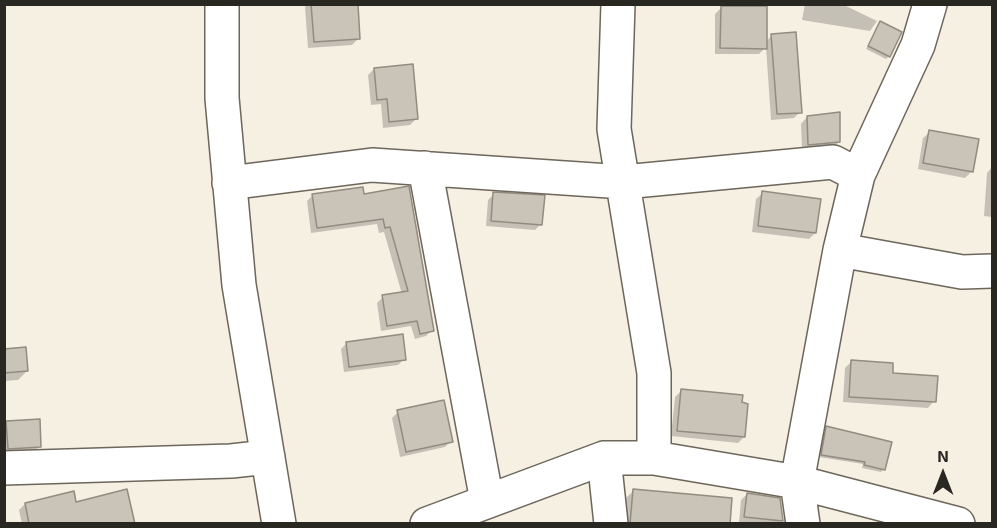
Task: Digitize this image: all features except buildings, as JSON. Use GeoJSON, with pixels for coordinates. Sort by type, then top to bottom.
{"type":"FeatureCollection","features":[{"type":"Feature","properties":{"kind":"street"},"geometry":{"type":"LineString","coordinates":[[222,4],[222,98],[239,285],[279,524]]}},
{"type":"Feature","properties":{"kind":"street"},"geometry":{"type":"LineString","coordinates":[[618,4],[614,129],[654,373],[654,458]]}},
{"type":"Feature","properties":{"kind":"street"},"geometry":{"type":"LineString","coordinates":[[803,524],[797,482],[840,250],[858,175],[918,45],[930,4]]}},
{"type":"Feature","properties":{"kind":"street"},"geometry":{"type":"LineString","coordinates":[[229,183],[372,165],[624,182],[833,162],[858,175]]}},
{"type":"Feature","properties":{"kind":"street"},"geometry":{"type":"LineString","coordinates":[[425,168],[487,501]]}},
{"type":"Feature","properties":{"kind":"street"},"geometry":{"type":"LineString","coordinates":[[840,250],[962,272],[993,271]]}},
{"type":"Feature","properties":{"kind":"street"},"geometry":{"type":"LineString","coordinates":[[4,468],[231,461],[268,457]]}},
{"type":"Feature","properties":{"kind":"street"},"geometry":{"type":"LineString","coordinates":[[604,458],[611,524]]}},
{"type":"Feature","properties":{"kind":"street"},"geometry":{"type":"LineString","coordinates":[[427,524],[604,458],[654,458],[797,482],[958,524]]}}]}
